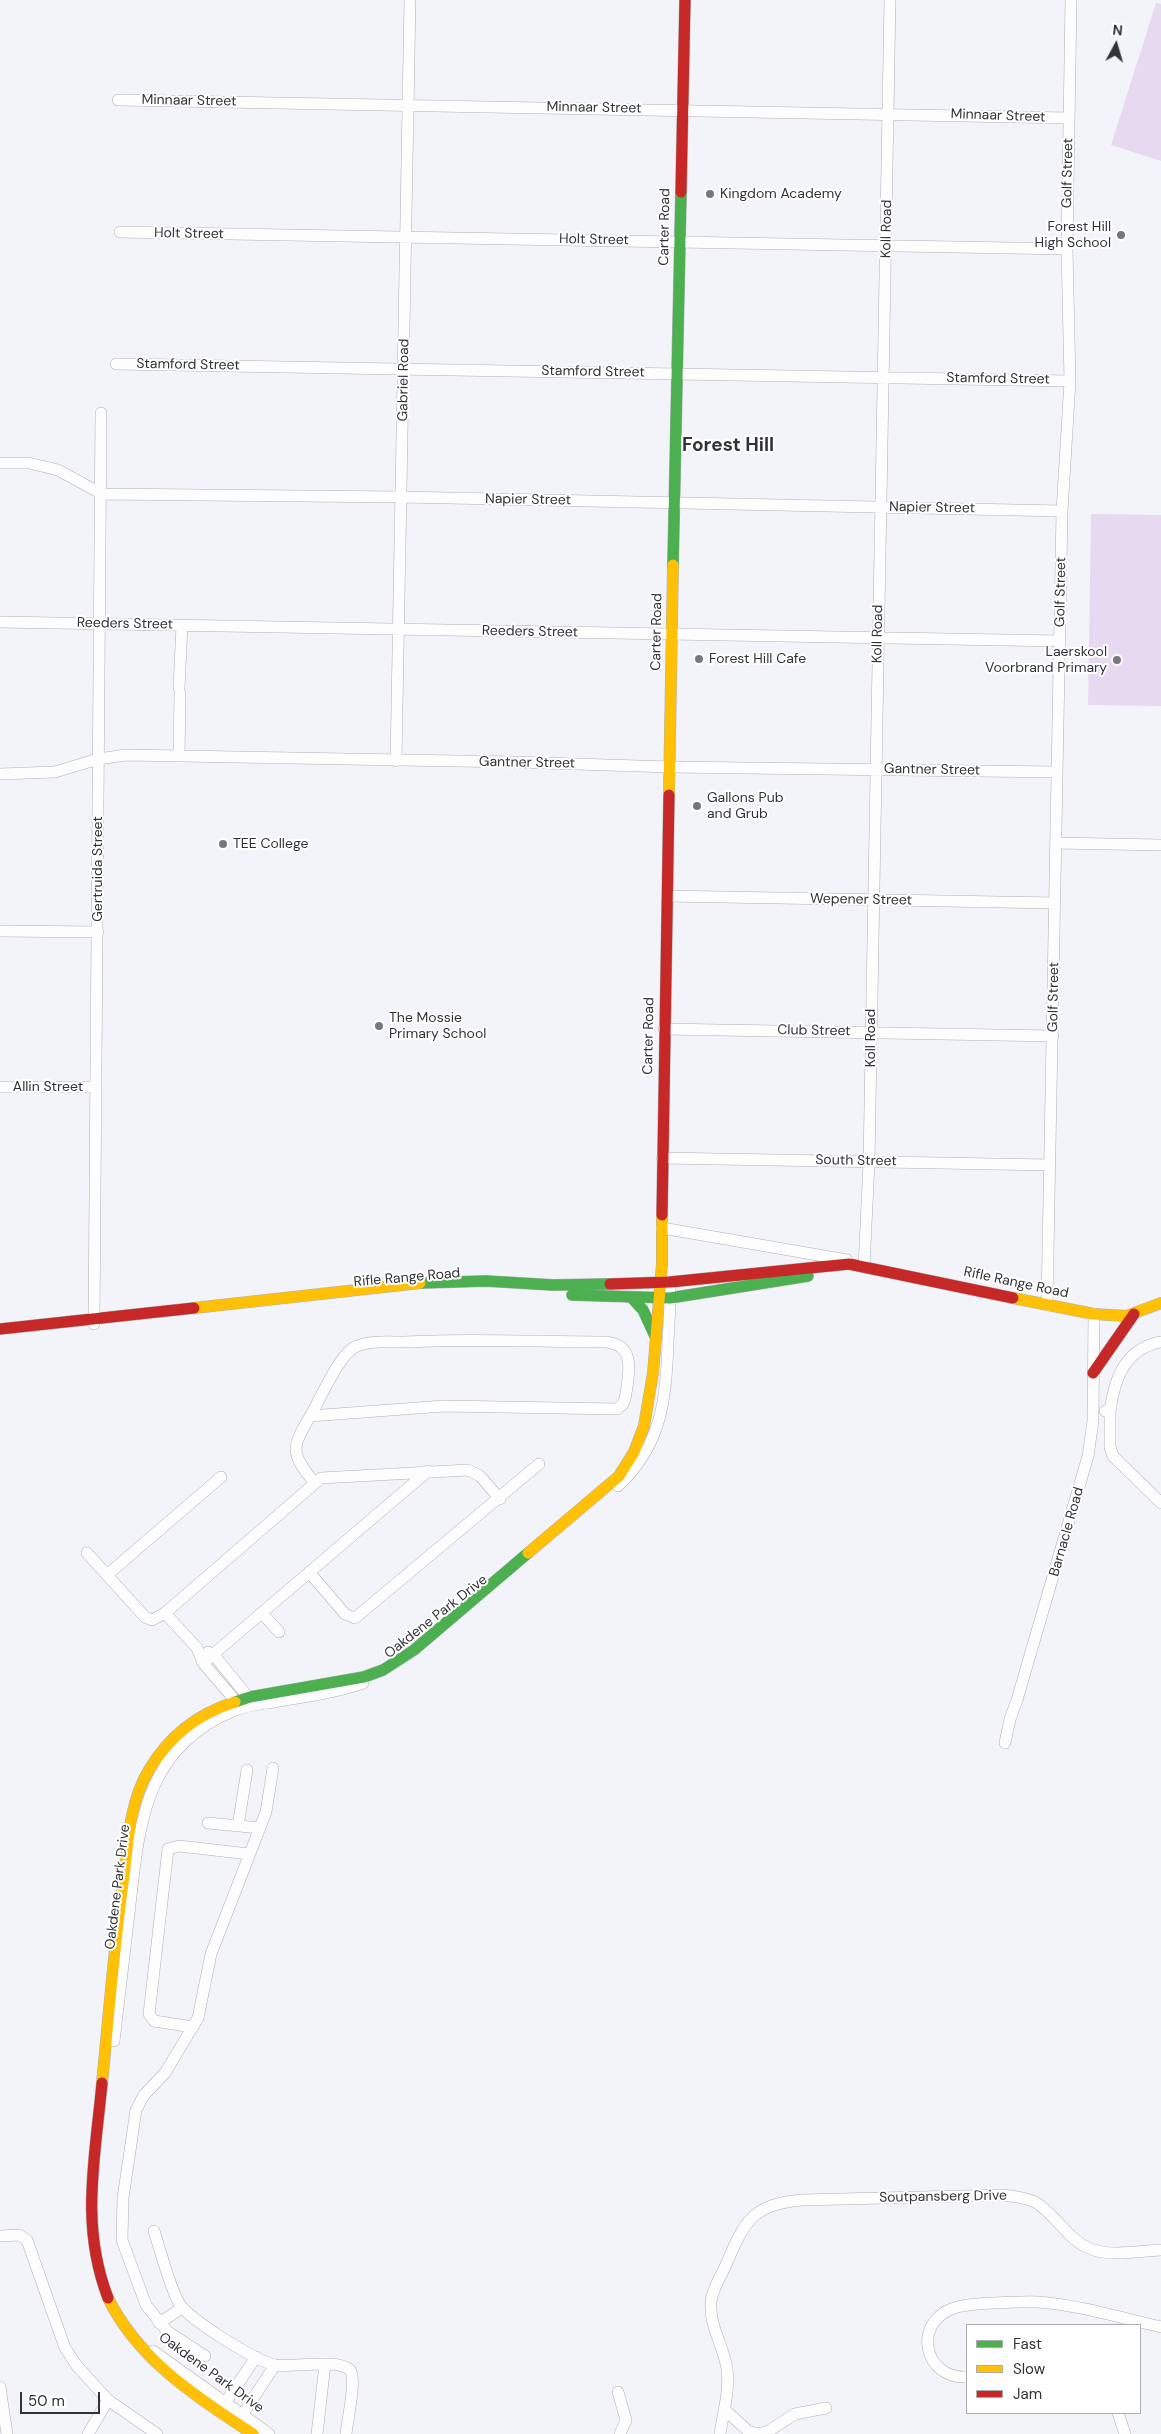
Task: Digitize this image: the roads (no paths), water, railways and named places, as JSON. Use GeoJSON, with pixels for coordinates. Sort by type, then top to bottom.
{"type":"FeatureCollection","features":[{"type":"Feature","properties":{"kind":"street","name":"Gabriel Road"},"geometry":{"type":"LineString","coordinates":[[396,761],[410,0]]}},
{"type":"Feature","properties":{"kind":"street","name":"Carter Road"},"geometry":{"type":"LineString","coordinates":[[664,1282],[662,1264],[662,1158],[664,1029],[685,0]]}},
{"type":"Feature","properties":{"kind":"street","name":"Koll Road"},"geometry":{"type":"LineString","coordinates":[[864,1265],[869,1162],[890,0]]}},
{"type":"Feature","properties":{"kind":"street","name":"Golf Street"},"geometry":{"type":"LineString","coordinates":[[1047,1305],[1062,511],[1070,381],[1067,248],[1071,0]]}},
{"type":"Feature","properties":{"kind":"street","name":"Minnaar Street"},"geometry":{"type":"LineString","coordinates":[[118,100],[1069,118]]}},
{"type":"Feature","properties":{"kind":"street","name":"Holt Street"},"geometry":{"type":"LineString","coordinates":[[120,232],[1067,248]]}},
{"type":"Feature","properties":{"kind":"street","name":"Stamford Street"},"geometry":{"type":"LineString","coordinates":[[116,364],[1070,381]]}},
{"type":"Feature","properties":{"kind":"street","name":"Gertruida Street"},"geometry":{"type":"LineString","coordinates":[[94,1322],[98,759],[101,624],[101,413]]}},
{"type":"Feature","properties":{"kind":"street","name":"Napier Street"},"geometry":{"type":"LineString","coordinates":[[0,463],[29,463],[58,470],[102,494],[402,497],[1062,511]]}},
{"type":"Feature","properties":{"kind":"street","name":"Reeders Street"},"geometry":{"type":"LineString","coordinates":[[0,622],[672,636],[878,637],[1060,641]]}},
{"type":"Feature","properties":{"kind":"street"},"geometry":{"type":"LineString","coordinates":[[179,756],[182,625]]}},
{"type":"Feature","properties":{"kind":"street","name":"Gantner Street"},"geometry":{"type":"LineString","coordinates":[[0,774],[55,772],[98,759],[126,755],[513,762],[670,767],[1057,772]]}},
{"type":"Feature","properties":{"kind":"street"},"geometry":{"type":"LineString","coordinates":[[1056,843],[1161,845]]}},
{"type":"Feature","properties":{"kind":"street","name":"Wepener Street"},"geometry":{"type":"LineString","coordinates":[[667,896],[1055,903]]}},
{"type":"Feature","properties":{"kind":"street"},"geometry":{"type":"LineString","coordinates":[[0,932],[98,932]]}},
{"type":"Feature","properties":{"kind":"street","name":"Club Street"},"geometry":{"type":"LineString","coordinates":[[664,1029],[870,1031],[1053,1036]]}},
{"type":"Feature","properties":{"kind":"street","name":"Allin Street"},"geometry":{"type":"LineString","coordinates":[[0,1087],[96,1088]]}},
{"type":"Feature","properties":{"kind":"street","name":"South Street"},"geometry":{"type":"LineString","coordinates":[[662,1158],[1050,1165]]}},
{"type":"Feature","properties":{"kind":"street","name":"Rifle Range Road"},"geometry":{"type":"LineString","coordinates":[[662,1228],[864,1265],[1094,1314],[1118,1316],[1134,1314],[1161,1303]]}},
{"type":"Feature","properties":{"kind":"street"},"geometry":{"type":"LineString","coordinates":[[844,1268],[864,1265]]}},
{"type":"Feature","properties":{"kind":"street","name":"Rifle Range Road"},"geometry":{"type":"LineString","coordinates":[[0,1329],[94,1322],[451,1288],[665,1299],[844,1268]]}},
{"type":"Feature","properties":{"kind":"street","name":"Rifle Range Road"},"geometry":{"type":"LineString","coordinates":[[0,1338],[94,1322],[424,1283],[486,1281],[553,1285],[664,1282],[844,1268]]}},
{"type":"Feature","properties":{"kind":"street","name":"Oakdene Park Drive"},"geometry":{"type":"LineString","coordinates":[[269,2434],[239,2419],[154,2361],[129,2333],[110,2300],[100,2276],[91,2242],[90,2213],[118,1923],[132,1814],[148,1771],[176,1734],[205,1713],[355,1679],[383,1670],[397,1662],[442,1627],[618,1476],[634,1452],[646,1440],[659,1418],[666,1388],[664,1282]]}},
{"type":"Feature","properties":{"kind":"street"},"geometry":{"type":"LineString","coordinates":[[632,1298],[643,1310],[657,1340]]}},
{"type":"Feature","properties":{"kind":"street","name":"Oakdene Park Drive"},"geometry":{"type":"LineString","coordinates":[[646,1440],[657,1340],[665,1299]]}},
{"type":"Feature","properties":{"kind":"street","name":"Barnacle Road"},"geometry":{"type":"LineString","coordinates":[[1005,1743],[1010,1719],[1018,1700],[1088,1456],[1093,1410],[1094,1314]]}},
{"type":"Feature","properties":{"kind":"street"},"geometry":{"type":"LineString","coordinates":[[1093,1373],[1134,1314]]}},
{"type":"Feature","properties":{"kind":"street"},"geometry":{"type":"LineString","coordinates":[[310,1416],[444,1406],[617,1409],[623,1404],[625,1399],[628,1359],[626,1352],[619,1344],[605,1342],[422,1341],[365,1344],[354,1347],[345,1356],[310,1416],[296,1441],[295,1454],[302,1468],[314,1482]]}},
{"type":"Feature","properties":{"kind":"street"},"geometry":{"type":"LineString","coordinates":[[1161,1342],[1140,1350],[1121,1370],[1114,1386],[1110,1412],[1110,1448],[1112,1456],[1161,1503]]}},
{"type":"Feature","properties":{"kind":"street"},"geometry":{"type":"LineString","coordinates":[[1093,1410],[1110,1412]]}},
{"type":"Feature","properties":{"kind":"street"},"geometry":{"type":"LineString","coordinates":[[309,1572],[345,1614],[356,1618],[500,1499],[539,1464]]}},
{"type":"Feature","properties":{"kind":"street"},"geometry":{"type":"LineString","coordinates":[[87,1553],[145,1617],[152,1620],[166,1613],[314,1482],[329,1476],[468,1470],[480,1476],[500,1499]]}},
{"type":"Feature","properties":{"kind":"street"},"geometry":{"type":"LineString","coordinates":[[203,1663],[428,1472]]}},
{"type":"Feature","properties":{"kind":"street"},"geometry":{"type":"LineString","coordinates":[[107,1575],[221,1477]]}},
{"type":"Feature","properties":{"kind":"street"},"geometry":{"type":"LineString","coordinates":[[166,1613],[197,1648],[203,1663],[238,1704]]}},
{"type":"Feature","properties":{"kind":"street"},"geometry":{"type":"LineString","coordinates":[[262,1613],[278,1632]]}},
{"type":"Feature","properties":{"kind":"street"},"geometry":{"type":"LineString","coordinates":[[197,1648],[214,1654],[252,1701]]}},
{"type":"Feature","properties":{"kind":"street"},"geometry":{"type":"LineString","coordinates":[[205,2356],[167,2330],[159,2323],[146,2305],[122,2240],[125,2189],[136,2110],[144,2096],[165,2073],[198,2018],[206,1972],[218,1932],[266,1812],[273,1768]]}},
{"type":"Feature","properties":{"kind":"street"},"geometry":{"type":"LineString","coordinates":[[238,1826],[247,1770]]}},
{"type":"Feature","properties":{"kind":"street"},"geometry":{"type":"LineString","coordinates":[[208,1823],[260,1828]]}},
{"type":"Feature","properties":{"kind":"street"},"geometry":{"type":"LineString","coordinates":[[193,2027],[160,2023],[154,2021],[149,2014],[168,1849],[180,1846],[250,1854]]}},
{"type":"Feature","properties":{"kind":"street","name":"Soutpansberg Drive"},"geometry":{"type":"LineString","coordinates":[[724,2409],[727,2368],[712,2320],[711,2302],[744,2227],[761,2210],[788,2201],[1001,2195],[1034,2202],[1073,2238],[1091,2249],[1105,2252],[1161,2250]]}},
{"type":"Feature","properties":{"kind":"street"},"geometry":{"type":"LineString","coordinates":[[154,2231],[178,2303],[182,2308],[233,2344],[275,2365],[325,2364],[344,2367],[351,2372],[352,2383],[346,2434]]}},
{"type":"Feature","properties":{"kind":"street"},"geometry":{"type":"LineString","coordinates":[[0,2236],[19,2235],[27,2240],[65,2348],[77,2366],[108,2400],[157,2434]]}},
{"type":"Feature","properties":{"kind":"street"},"geometry":{"type":"LineString","coordinates":[[966,2377],[951,2375],[939,2367],[930,2356],[927,2347],[929,2333],[934,2321],[942,2314],[959,2306],[1040,2302],[1161,2326]]}},
{"type":"Feature","properties":{"kind":"street"},"geometry":{"type":"LineString","coordinates":[[159,2323],[182,2308]]}},
{"type":"Feature","properties":{"kind":"street"},"geometry":{"type":"LineString","coordinates":[[222,2407],[256,2357]]}},
{"type":"Feature","properties":{"kind":"street"},"geometry":{"type":"LineString","coordinates":[[317,2434],[325,2364]]}},
{"type":"Feature","properties":{"kind":"street"},"geometry":{"type":"LineString","coordinates":[[239,2419],[275,2365]]}},
{"type":"Feature","properties":{"kind":"street"},"geometry":{"type":"LineString","coordinates":[[0,2388],[7,2434]]}},
{"type":"Feature","properties":{"kind":"street"},"geometry":{"type":"LineString","coordinates":[[618,2392],[626,2420],[619,2433]]}},
{"type":"Feature","properties":{"kind":"street"},"geometry":{"type":"LineString","coordinates":[[88,2434],[108,2400]]}},
{"type":"Feature","properties":{"kind":"street"},"geometry":{"type":"LineString","coordinates":[[724,2409],[748,2431],[757,2434],[767,2432],[795,2414],[826,2408]]}},
{"type":"Feature","properties":{"kind":"street"},"geometry":{"type":"LineString","coordinates":[[720,2434],[724,2409]]}},
{"type":"Feature","properties":{"kind":"street"},"geometry":{"type":"LineString","coordinates":[[1118,2414],[1125,2434]]}},
{"type":"Feature","properties":{"kind":"street","name":"Oakdene Park Drive"},"geometry":{"type":"LineString","coordinates":[[239,2419],[253,2434]]}},
{"type":"Feature","properties":{"kind":"place","name":"Kingdom Academy"},"geometry":{"type":"Point","coordinates":[710,194]}},
{"type":"Feature","properties":{"kind":"place","name":"Forest Hill High School"},"geometry":{"type":"Point","coordinates":[1121,235]}},
{"type":"Feature","properties":{"kind":"place","name":"Forest Hill Cafe"},"geometry":{"type":"Point","coordinates":[699,659]}},
{"type":"Feature","properties":{"kind":"place","name":"Laerskool Voorbrand Primary"},"geometry":{"type":"Point","coordinates":[1117,660]}},
{"type":"Feature","properties":{"kind":"place","name":"Gallons Pub and Grub"},"geometry":{"type":"Point","coordinates":[697,806]}},
{"type":"Feature","properties":{"kind":"place","name":"TEE College"},"geometry":{"type":"Point","coordinates":[223,844]}},
{"type":"Feature","properties":{"kind":"place","name":"The Mossie Primary School"},"geometry":{"type":"Point","coordinates":[379,1026]}},
{"type":"Feature","properties":{"kind":"district","name":"Forest Hill"},"geometry":{"type":"Point","coordinates":[728,446]}}]}
